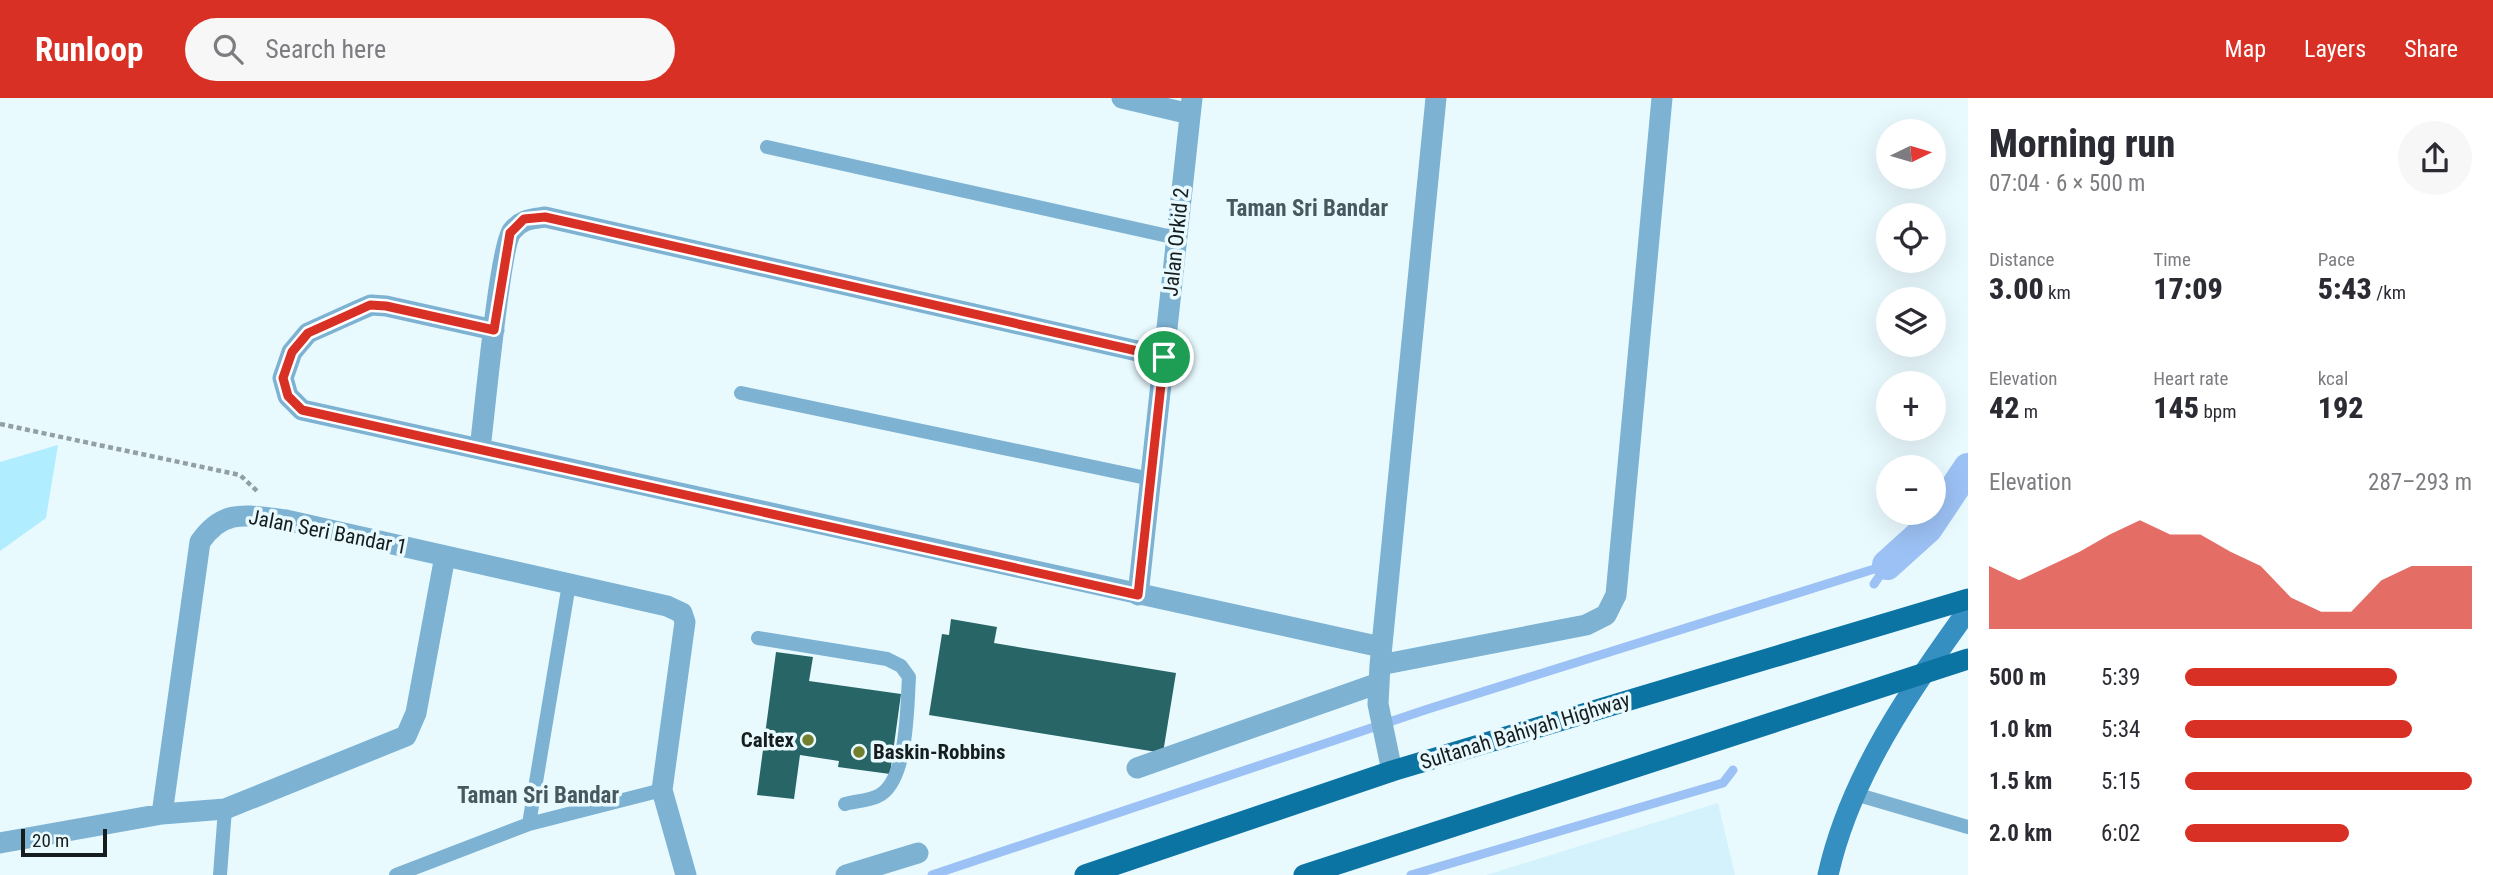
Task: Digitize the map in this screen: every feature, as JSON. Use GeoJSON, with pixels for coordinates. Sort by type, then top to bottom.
{"type":"FeatureCollection","features":[{"type":"Feature","properties":{"kind":"main road","name":"Sultanah Bahiyah Highway"},"geometry":{"type":"LineString","coordinates":[[1086,875],[1392,771],[1968,599]]}},
{"type":"Feature","properties":{"kind":"main road"},"geometry":{"type":"LineString","coordinates":[[1304,875],[1968,659]]}},
{"type":"Feature","properties":{"kind":"street"},"geometry":{"type":"LineString","coordinates":[[1122,98],[1191,106]]}},
{"type":"Feature","properties":{"kind":"street"},"geometry":{"type":"LineString","coordinates":[[1392,771],[1386,744],[1380,675],[1436,98]]}},
{"type":"Feature","properties":{"kind":"street"},"geometry":{"type":"LineString","coordinates":[[1137,768],[1380,675],[1586,625],[1605,615],[1616,595],[1662,98]]}},
{"type":"Feature","properties":{"kind":"street","name":"Jalan Orkid 2"},"geometry":{"type":"LineString","coordinates":[[1138,595],[1191,106]]}},
{"type":"Feature","properties":{"kind":"street"},"geometry":{"type":"LineString","coordinates":[[480,449],[494,330],[510,233],[524,219],[545,217],[1164,357]]}},
{"type":"Feature","properties":{"kind":"street"},"geometry":{"type":"LineString","coordinates":[[494,330],[370,305],[308,333],[292,352],[283,378],[288,396],[302,410],[1138,595],[1380,675]]}},
{"type":"Feature","properties":{"kind":"street","name":"Jalan Seri Bandar 1"},"geometry":{"type":"LineString","coordinates":[[162,814],[200,542],[212,525],[236,515],[286,520],[667,606],[682,613],[685,622],[662,790]]}},
{"type":"Feature","properties":{"kind":"street"},"geometry":{"type":"LineString","coordinates":[[0,844],[162,814],[225,809],[406,736],[416,713],[445,556]]}},
{"type":"Feature","properties":{"kind":"street"},"geometry":{"type":"LineString","coordinates":[[1828,875],[1855,793],[1921,675],[1968,610]]}},
{"type":"Feature","properties":{"kind":"street"},"geometry":{"type":"LineString","coordinates":[[662,790],[686,875]]}},
{"type":"Feature","properties":{"kind":"street"},"geometry":{"type":"LineString","coordinates":[[856,873],[918,853]]}},
{"type":"Feature","properties":{"kind":"lane"},"geometry":{"type":"LineString","coordinates":[[766,147],[1177,238]]}},
{"type":"Feature","properties":{"kind":"lane"},"geometry":{"type":"LineString","coordinates":[[741,393],[1151,480]]}},
{"type":"Feature","properties":{"kind":"lane"},"geometry":{"type":"LineString","coordinates":[[528,824],[569,584]]}},
{"type":"Feature","properties":{"kind":"lane"},"geometry":{"type":"LineString","coordinates":[[758,638],[887,659],[906,671],[909,677],[905,729],[898,767],[890,785],[878,796],[845,804]]}},
{"type":"Feature","properties":{"kind":"lane"},"geometry":{"type":"LineString","coordinates":[[396,875],[528,824],[662,790]]}},
{"type":"Feature","properties":{"kind":"lane"},"geometry":{"type":"LineString","coordinates":[[1855,793],[1968,827]]}},
{"type":"Feature","properties":{"kind":"lane"},"geometry":{"type":"LineString","coordinates":[[220,875],[225,809]]}},
{"type":"Feature","properties":{"kind":"path"},"geometry":{"type":"LineString","coordinates":[[0,424],[240,475],[286,520]]}},
{"type":"Feature","properties":{"kind":"shaded area"},"geometry":{"type":"Polygon","coordinates":[[[58,445],[46,518],[0,551],[0,462],[58,445]]]}},
{"type":"Feature","properties":{"kind":"shaded area"},"geometry":{"type":"Polygon","coordinates":[[[1718,803],[1735,875],[1486,875],[1718,803]]]}},
{"type":"Feature","properties":{"kind":"building"},"geometry":{"type":"Polygon","coordinates":[[[951,619],[997,627],[994,643],[1176,673],[1163,753],[929,715],[942,634],[949,635],[951,619]]]}},
{"type":"Feature","properties":{"kind":"building"},"geometry":{"type":"Polygon","coordinates":[[[776,652],[813,657],[809,681],[901,694],[890,774],[838,767],[839,761],[800,755],[794,799],[757,795],[776,652]]]}},
{"type":"Feature","properties":{"kind":"waterway"},"geometry":{"type":"LineString","coordinates":[[1887,565],[1928,528],[1968,468]]}},
{"type":"Feature","properties":{"kind":"waterway"},"geometry":{"type":"LineString","coordinates":[[1874,584],[1887,565]]}},
{"type":"Feature","properties":{"kind":"waterway"},"geometry":{"type":"LineString","coordinates":[[932,875],[1428,709],[1887,565]]}},
{"type":"Feature","properties":{"kind":"waterway"},"geometry":{"type":"LineString","coordinates":[[1411,875],[1723,783],[1733,770]]}},
{"type":"Feature","properties":{"kind":"place","name":"Caltex"},"geometry":{"type":"Point","coordinates":[808,740]}},
{"type":"Feature","properties":{"kind":"place","name":"Baskin-Robbins"},"geometry":{"type":"Point","coordinates":[859,752]}},
{"type":"Feature","properties":{"kind":"district","name":"Taman Sri Bandar"},"geometry":{"type":"Point","coordinates":[1307,208]}},
{"type":"Feature","properties":{"kind":"district","name":"Taman Sri Bandar"},"geometry":{"type":"Point","coordinates":[538,795]}},
{"type":"Feature","properties":{"kind":"route"},"geometry":{"type":"LineString","coordinates":[[545,217],[1164,357],[1138,595],[302,410],[288,396],[283,378],[292,352],[308,333],[370,305],[386,306],[494,330],[510,233],[524,219],[545,217]]}}]}
